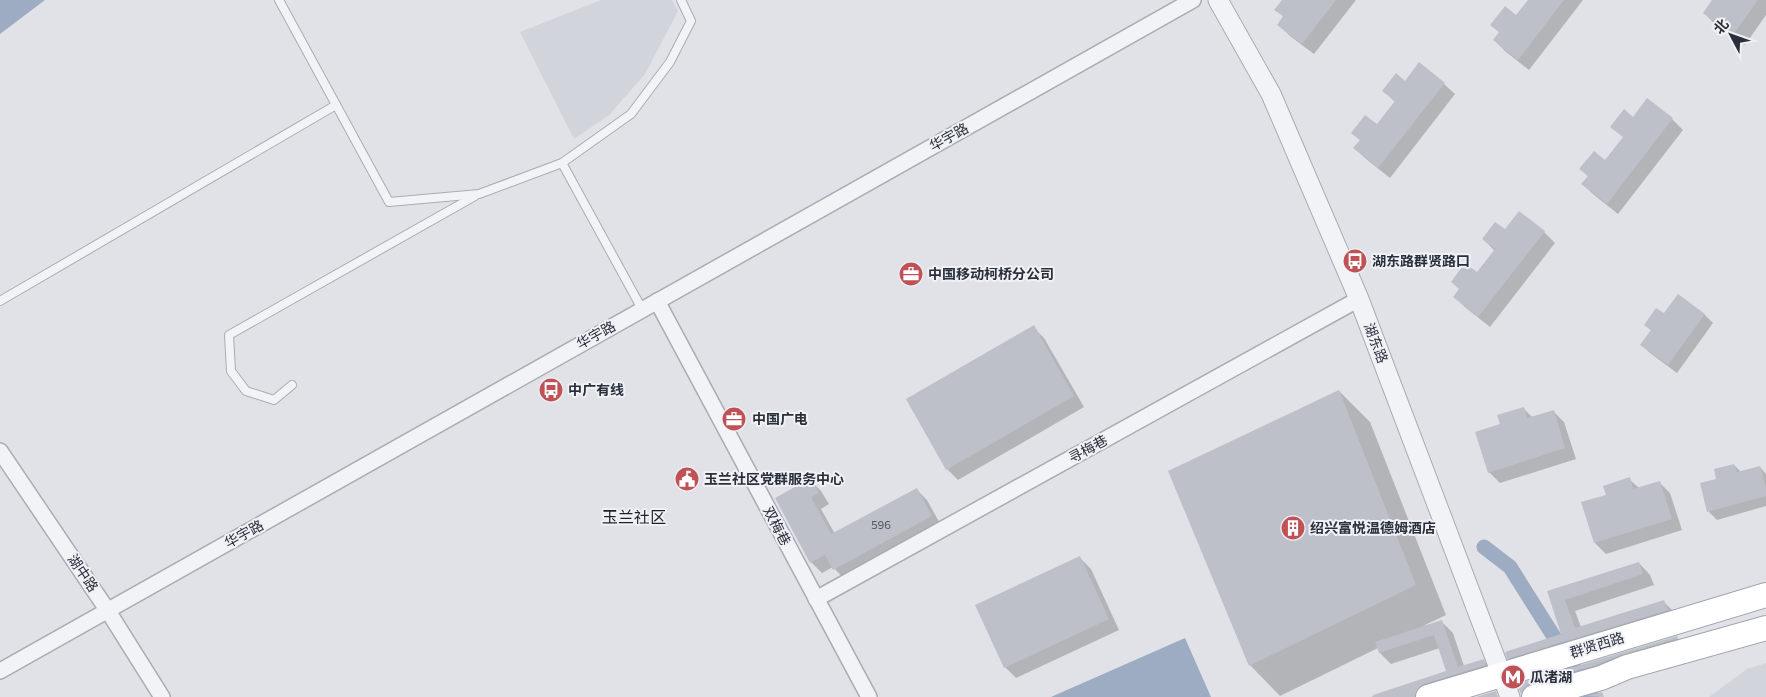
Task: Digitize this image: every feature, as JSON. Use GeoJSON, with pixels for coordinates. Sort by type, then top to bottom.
{"type":"FeatureCollection","features":[{"type":"Feature","properties":{"kind":"main road","name":"群贤西路"},"geometry":{"type":"LineString","coordinates":[[1428,697],[1766,595]]}},
{"type":"Feature","properties":{"kind":"main road"},"geometry":{"type":"LineString","coordinates":[[1534,697],[1601,678],[1627,667],[1766,628]]}},
{"type":"Feature","properties":{"kind":"street","name":"华宇路"},"geometry":{"type":"LineString","coordinates":[[0,671],[1193,0]]}},
{"type":"Feature","properties":{"kind":"street","name":"湖东路"},"geometry":{"type":"LineString","coordinates":[[1218,0],[1271,94],[1359,299],[1510,697]]}},
{"type":"Feature","properties":{"kind":"street","name":"寻梅巷"},"geometry":{"type":"LineString","coordinates":[[816,599],[1359,299]]}},
{"type":"Feature","properties":{"kind":"street","name":"双梅巷"},"geometry":{"type":"LineString","coordinates":[[657,301],[869,697]]}},
{"type":"Feature","properties":{"kind":"street","name":"湖中路"},"geometry":{"type":"LineString","coordinates":[[0,451],[108,611],[162,697]]}},
{"type":"Feature","properties":{"kind":"lane"},"geometry":{"type":"LineString","coordinates":[[278,0],[389,202],[479,194]]}},
{"type":"Feature","properties":{"kind":"lane"},"geometry":{"type":"LineString","coordinates":[[292,385],[274,400],[246,391],[231,371],[229,335],[479,194],[562,163],[630,114],[670,62],[691,21],[681,0]]}},
{"type":"Feature","properties":{"kind":"lane"},"geometry":{"type":"LineString","coordinates":[[0,301],[336,105]]}},
{"type":"Feature","properties":{"kind":"lane"},"geometry":{"type":"LineString","coordinates":[[562,163],[642,309]]}},
{"type":"Feature","properties":{"kind":"shaded area"},"geometry":{"type":"Polygon","coordinates":[[[601,0],[672,0],[678,11],[645,74],[609,115],[574,139],[520,32],[601,0]]]}},
{"type":"Feature","properties":{"kind":"shaded area"},"geometry":{"type":"Polygon","coordinates":[[[1766,663],[1766,697],[1709,697],[1747,669],[1766,663]]]}},
{"type":"Feature","properties":{"kind":"water"},"geometry":{"type":"Polygon","coordinates":[[[0,0],[45,0],[0,34],[0,0]]]}},
{"type":"Feature","properties":{"kind":"water"},"geometry":{"type":"Polygon","coordinates":[[[1185,638],[1211,697],[1051,697],[1185,638]]]}},
{"type":"Feature","properties":{"kind":"building"},"geometry":{"type":"Polygon","coordinates":[[[1282,0],[1336,0],[1302,44],[1277,25],[1283,16],[1274,10],[1282,0]]]}},
{"type":"Feature","properties":{"kind":"building"},"geometry":{"type":"Polygon","coordinates":[[[1528,0],[1564,0],[1518,60],[1493,40],[1499,32],[1490,25],[1505,6],[1516,15],[1528,0]]]}},
{"type":"Feature","properties":{"kind":"building"},"geometry":{"type":"Polygon","coordinates":[[[1712,0],[1758,0],[1733,35],[1703,13],[1712,0]]]}},
{"type":"Feature","properties":{"kind":"building"},"geometry":{"type":"Polygon","coordinates":[[[1419,62],[1445,83],[1378,168],[1353,148],[1360,140],[1351,133],[1365,115],[1377,124],[1395,101],[1382,91],[1396,73],[1405,81],[1419,62]]]}},
{"type":"Feature","properties":{"kind":"building"},"geometry":{"type":"Polygon","coordinates":[[[1647,98],[1673,118],[1607,204],[1581,184],[1588,176],[1579,169],[1594,151],[1605,160],[1623,137],[1610,127],[1624,109],[1633,117],[1647,98]]]}},
{"type":"Feature","properties":{"kind":"building"},"geometry":{"type":"Polygon","coordinates":[[[1519,211],[1545,231],[1478,317],[1453,297],[1459,289],[1451,282],[1465,263],[1477,272],[1495,249],[1482,239],[1495,222],[1505,229],[1519,211]]]}},
{"type":"Feature","properties":{"kind":"building"},"geometry":{"type":"Polygon","coordinates":[[[1678,294],[1705,314],[1668,365],[1640,345],[1651,330],[1644,325],[1656,308],[1664,313],[1678,294]]]}},
{"type":"Feature","properties":{"kind":"building"},"geometry":{"type":"Polygon","coordinates":[[[1034,325],[1074,396],[946,470],[906,399],[1034,325]]]}},
{"type":"Feature","properties":{"kind":"building","name":"绍兴富悦温德姆酒店"},"geometry":{"type":"Polygon","coordinates":[[[1339,390],[1416,585],[1249,666],[1168,471],[1339,390]]]}},
{"type":"Feature","properties":{"kind":"building"},"geometry":{"type":"Polygon","coordinates":[[[1524,407],[1527,418],[1554,410],[1565,448],[1488,473],[1475,432],[1500,424],[1497,415],[1524,407]]]}},
{"type":"Feature","properties":{"kind":"building"},"geometry":{"type":"Polygon","coordinates":[[[1734,464],[1737,472],[1760,466],[1766,488],[1766,496],[1707,512],[1700,483],[1716,479],[1714,469],[1734,464]]]}},
{"type":"Feature","properties":{"kind":"building"},"geometry":{"type":"Polygon","coordinates":[[[1630,477],[1633,489],[1660,481],[1672,519],[1594,543],[1581,502],[1606,495],[1603,486],[1630,477]]]}},
{"type":"Feature","properties":{"kind":"building"},"geometry":{"type":"Polygon","coordinates":[[[811,478],[819,493],[811,497],[831,534],[917,488],[932,516],[833,570],[825,555],[810,563],[775,498],[811,478]]]}},
{"type":"Feature","properties":{"kind":"building"},"geometry":{"type":"Polygon","coordinates":[[[1080,556],[1109,619],[1004,668],[975,605],[1080,556]]]}},
{"type":"Feature","properties":{"kind":"building"},"geometry":{"type":"Polygon","coordinates":[[[1639,562],[1643,574],[1565,600],[1575,628],[1664,600],[1668,610],[1507,659],[1505,652],[1561,634],[1547,591],[1639,562]]]}},
{"type":"Feature","properties":{"kind":"building"},"geometry":{"type":"Polygon","coordinates":[[[1442,620],[1458,667],[1484,659],[1486,665],[1424,684],[1418,688],[1415,697],[1374,697],[1373,695],[1446,671],[1434,635],[1379,653],[1375,642],[1442,620]]]}},
{"type":"Feature","properties":{"kind":"building"},"geometry":{"type":"Polygon","coordinates":[[[1677,636],[1678,638],[1623,654],[1596,665],[1530,684],[1524,688],[1521,694],[1517,684],[1677,636]]]}},
{"type":"Feature","properties":{"kind":"building"},"geometry":{"type":"Polygon","coordinates":[[[1496,691],[1498,697],[1476,697],[1496,691]]]}},
{"type":"Feature","properties":{"kind":"building"},"geometry":{"type":"Polygon","coordinates":[[[1602,692],[1604,697],[1587,696],[1602,692]]]}},
{"type":"Feature","properties":{"kind":"waterway"},"geometry":{"type":"LineString","coordinates":[[1484,547],[1510,567],[1592,697]]}},
{"type":"Feature","properties":{"kind":"place","name":"湖东路群贤路口"},"geometry":{"type":"Point","coordinates":[1355,261]}},
{"type":"Feature","properties":{"kind":"place","name":"中国移动柯桥分公司"},"geometry":{"type":"Point","coordinates":[911,274]}},
{"type":"Feature","properties":{"kind":"place","name":"中广有线"},"geometry":{"type":"Point","coordinates":[551,390]}},
{"type":"Feature","properties":{"kind":"place","name":"中国广电"},"geometry":{"type":"Point","coordinates":[734,419]}},
{"type":"Feature","properties":{"kind":"place","name":"玉兰社区党群服务中心"},"geometry":{"type":"Point","coordinates":[687,479]}},
{"type":"Feature","properties":{"kind":"place","name":"绍兴富悦温德姆酒店"},"geometry":{"type":"Point","coordinates":[1293,528]}},
{"type":"Feature","properties":{"kind":"place","name":"瓜渚湖"},"geometry":{"type":"Point","coordinates":[1513,677]}},
{"type":"Feature","properties":{"kind":"district","name":"玉兰社区"},"geometry":{"type":"Point","coordinates":[634,517]}}]}
